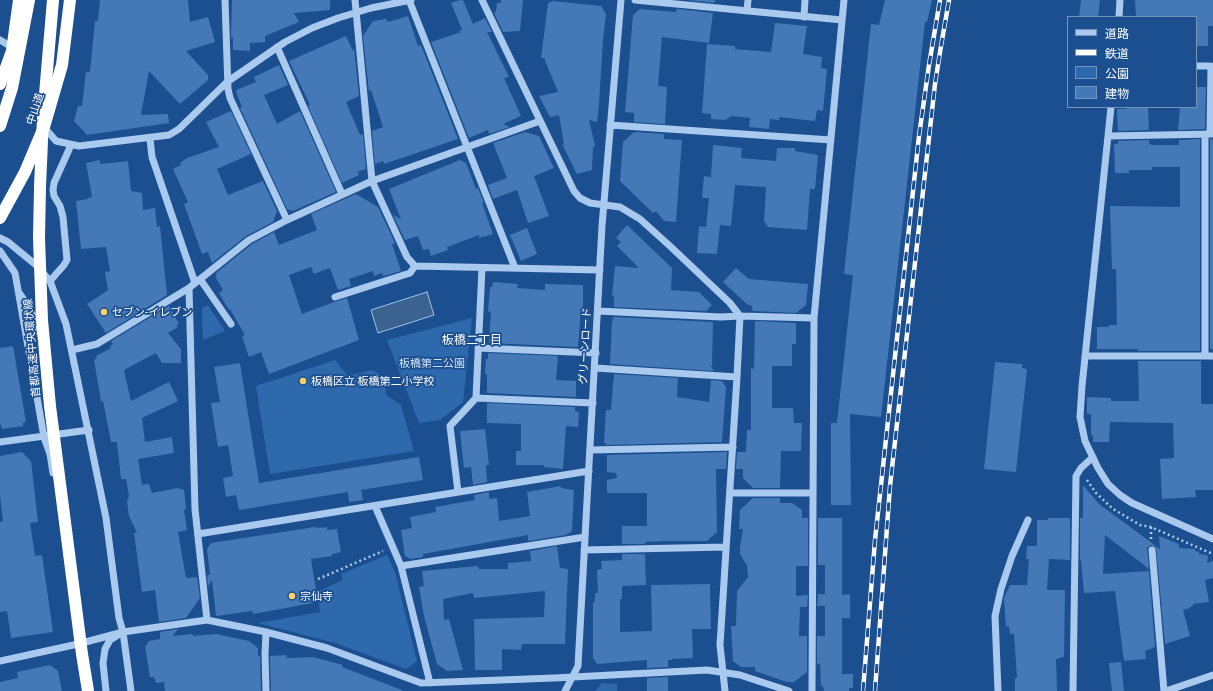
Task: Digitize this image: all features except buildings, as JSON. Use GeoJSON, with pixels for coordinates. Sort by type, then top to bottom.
{"type":"FeatureCollection","features":[{"type":"Feature","properties":{"kind":"highway"},"geometry":{"type":"LineString","coordinates":[[0,84],[13,48],[20,0]]}},
{"type":"Feature","properties":{"kind":"highway"},"geometry":{"type":"LineString","coordinates":[[0,116],[10,85],[28,0]]}},
{"type":"Feature","properties":{"kind":"highway"},"geometry":{"type":"LineString","coordinates":[[0,126],[12,88],[28,0]]}},
{"type":"Feature","properties":{"kind":"highway","name":"首都高速中央環状線"},"geometry":{"type":"LineString","coordinates":[[53,0],[43,118],[40,187],[39,238],[42,320],[50,406],[87,691]]}},
{"type":"Feature","properties":{"kind":"highway","name":"首都高速中央環状線"},"geometry":{"type":"LineString","coordinates":[[59,0],[49,118],[46,187],[49,315],[58,405],[94,691]]}},
{"type":"Feature","properties":{"kind":"highway","name":"中山道"},"geometry":{"type":"LineString","coordinates":[[0,218],[25,172],[44,127],[62,64],[70,0]]}},
{"type":"Feature","properties":{"kind":"street"},"geometry":{"type":"LineString","coordinates":[[225,0],[227,82],[230,98],[287,220]]}},
{"type":"Feature","properties":{"kind":"street"},"geometry":{"type":"LineString","coordinates":[[355,0],[372,180],[407,257],[415,266],[600,270]]}},
{"type":"Feature","properties":{"kind":"street"},"geometry":{"type":"LineString","coordinates":[[44,127],[56,141],[79,146],[169,135],[175,132],[227,82],[277,47],[312,28],[338,18],[356,12],[410,0],[515,268]]}},
{"type":"Feature","properties":{"kind":"street"},"geometry":{"type":"LineString","coordinates":[[482,0],[574,190],[580,198],[590,203],[620,207],[640,219],[730,303],[740,316],[738,377],[720,645],[725,691]]}},
{"type":"Feature","properties":{"kind":"street","name":"グリーンロード"},"geometry":{"type":"LineString","coordinates":[[565,691],[578,666],[604,204],[621,0]]}},
{"type":"Feature","properties":{"kind":"street"},"geometry":{"type":"LineString","coordinates":[[635,0],[691,2],[747,11],[842,20]]}},
{"type":"Feature","properties":{"kind":"street"},"geometry":{"type":"LineString","coordinates":[[747,11],[748,0]]}},
{"type":"Feature","properties":{"kind":"street"},"geometry":{"type":"LineString","coordinates":[[804,17],[805,0]]}},
{"type":"Feature","properties":{"kind":"street"},"geometry":{"type":"LineString","coordinates":[[812,691],[814,318],[844,0]]}},
{"type":"Feature","properties":{"kind":"street"},"geometry":{"type":"LineString","coordinates":[[1119,16],[1120,0]]}},
{"type":"Feature","properties":{"kind":"street"},"geometry":{"type":"LineString","coordinates":[[0,40],[13,48]]}},
{"type":"Feature","properties":{"kind":"street"},"geometry":{"type":"LineString","coordinates":[[277,47],[342,194]]}},
{"type":"Feature","properties":{"kind":"street"},"geometry":{"type":"LineString","coordinates":[[1197,66],[1211,66],[1204,356]]}},
{"type":"Feature","properties":{"kind":"street"},"geometry":{"type":"LineString","coordinates":[[1111,108],[1080,417],[1085,441],[1098,468],[1108,484],[1120,495],[1132,503],[1213,539]]}},
{"type":"Feature","properties":{"kind":"street"},"geometry":{"type":"LineString","coordinates":[[72,350],[97,344],[189,288],[249,240],[287,220],[372,180],[540,121]]}},
{"type":"Feature","properties":{"kind":"street"},"geometry":{"type":"LineString","coordinates":[[610,125],[831,140]]}},
{"type":"Feature","properties":{"kind":"street"},"geometry":{"type":"LineString","coordinates":[[1109,136],[1209,134]]}},
{"type":"Feature","properties":{"kind":"street"},"geometry":{"type":"LineString","coordinates":[[150,138],[152,157],[198,281],[231,324]]}},
{"type":"Feature","properties":{"kind":"street"},"geometry":{"type":"LineString","coordinates":[[50,281],[67,260],[63,217],[60,206],[52,190],[71,145]]}},
{"type":"Feature","properties":{"kind":"street"},"geometry":{"type":"LineString","coordinates":[[0,238],[8,242],[36,265],[50,281],[66,324],[106,518],[119,618],[123,632],[131,691]]}},
{"type":"Feature","properties":{"kind":"street"},"geometry":{"type":"LineString","coordinates":[[0,251],[15,273],[44,437],[50,454],[62,525],[78,644],[87,691]]}},
{"type":"Feature","properties":{"kind":"street"},"geometry":{"type":"LineString","coordinates":[[335,298],[410,273],[415,266]]}},
{"type":"Feature","properties":{"kind":"street"},"geometry":{"type":"LineString","coordinates":[[458,492],[450,426],[476,398],[482,268]]}},
{"type":"Feature","properties":{"kind":"street"},"geometry":{"type":"LineString","coordinates":[[189,288],[195,509],[207,620]]}},
{"type":"Feature","properties":{"kind":"street"},"geometry":{"type":"LineString","coordinates":[[18,290],[31,311],[39,332],[56,413]]}},
{"type":"Feature","properties":{"kind":"street"},"geometry":{"type":"LineString","coordinates":[[598,311],[721,317],[740,316],[814,318]]}},
{"type":"Feature","properties":{"kind":"street"},"geometry":{"type":"LineString","coordinates":[[478,348],[596,353]]}},
{"type":"Feature","properties":{"kind":"street"},"geometry":{"type":"LineString","coordinates":[[1085,356],[1213,356]]}},
{"type":"Feature","properties":{"kind":"street"},"geometry":{"type":"LineString","coordinates":[[595,368],[738,377]]}},
{"type":"Feature","properties":{"kind":"street"},"geometry":{"type":"LineString","coordinates":[[476,398],[593,404]]}},
{"type":"Feature","properties":{"kind":"street"},"geometry":{"type":"LineString","coordinates":[[0,442],[89,430]]}},
{"type":"Feature","properties":{"kind":"street"},"geometry":{"type":"LineString","coordinates":[[590,450],[733,447]]}},
{"type":"Feature","properties":{"kind":"street"},"geometry":{"type":"LineString","coordinates":[[1073,691],[1076,476],[1081,468],[1093,457]]}},
{"type":"Feature","properties":{"kind":"street"},"geometry":{"type":"LineString","coordinates":[[198,534],[589,471]]}},
{"type":"Feature","properties":{"kind":"street"},"geometry":{"type":"LineString","coordinates":[[730,493],[812,493]]}},
{"type":"Feature","properties":{"kind":"street"},"geometry":{"type":"LineString","coordinates":[[375,506],[401,566],[430,683]]}},
{"type":"Feature","properties":{"kind":"street"},"geometry":{"type":"LineString","coordinates":[[998,691],[995,616],[1001,589],[1012,556],[1028,520]]}},
{"type":"Feature","properties":{"kind":"street"},"geometry":{"type":"LineString","coordinates":[[401,566],[585,537]]}},
{"type":"Feature","properties":{"kind":"street"},"geometry":{"type":"LineString","coordinates":[[584,550],[726,547]]}},
{"type":"Feature","properties":{"kind":"street"},"geometry":{"type":"LineString","coordinates":[[1152,550],[1165,691],[1213,675]]}},
{"type":"Feature","properties":{"kind":"street"},"geometry":{"type":"LineString","coordinates":[[0,661],[78,644],[123,632],[207,620],[266,632],[327,648],[421,683],[707,670],[740,675],[789,691]]}},
{"type":"Feature","properties":{"kind":"street"},"geometry":{"type":"LineString","coordinates":[[106,691],[103,663],[105,648],[110,640],[123,632]]}},
{"type":"Feature","properties":{"kind":"street"},"geometry":{"type":"LineString","coordinates":[[266,632],[266,691]]}},
{"type":"Feature","properties":{"kind":"path"},"geometry":{"type":"LineString","coordinates":[[318,579],[386,550]]}},
{"type":"Feature","properties":{"kind":"green space"},"geometry":{"type":"Polygon","coordinates":[[[208,305],[225,331],[203,340],[202,308],[208,305]]]}},
{"type":"Feature","properties":{"kind":"green space","name":"板橋第二公園"},"geometry":{"type":"Polygon","coordinates":[[[472,318],[463,402],[440,420],[419,423],[387,340],[472,318]]]}},
{"type":"Feature","properties":{"kind":"green space"},"geometry":{"type":"Polygon","coordinates":[[[335,360],[348,376],[372,370],[385,377],[386,395],[401,405],[414,451],[270,474],[256,386],[335,360]]]}},
{"type":"Feature","properties":{"kind":"green space"},"geometry":{"type":"Polygon","coordinates":[[[387,555],[395,572],[417,661],[406,669],[335,643],[258,623],[320,612],[317,592],[343,580],[341,574],[387,555]]]}},
{"type":"Feature","properties":{"kind":"green space"},"geometry":{"type":"Polygon","coordinates":[[[602,683],[617,684],[617,691],[595,691],[602,683]]]}},
{"type":"Feature","properties":{"kind":"shaded area"},"geometry":{"type":"Polygon","coordinates":[[[427,292],[434,315],[378,333],[371,310],[427,292]]]}},
{"type":"Feature","properties":{"kind":"railway"},"geometry":{"type":"LineString","coordinates":[[863,691],[875,540],[919,136],[940,0]]}},
{"type":"Feature","properties":{"kind":"railway"},"geometry":{"type":"LineString","coordinates":[[875,691],[890,486],[935,84],[949,0]]}},
{"type":"Feature","properties":{"kind":"place","name":"セブン-イレブン"},"geometry":{"type":"Point","coordinates":[104,312]}},
{"type":"Feature","properties":{"kind":"place","name":"板橋区立 板橋第二小学校"},"geometry":{"type":"Point","coordinates":[303,381]}},
{"type":"Feature","properties":{"kind":"place","name":"宗仙寺"},"geometry":{"type":"Point","coordinates":[292,596]}},
{"type":"Feature","properties":{"kind":"district","name":"板橋二丁目"},"geometry":{"type":"Point","coordinates":[472,340]}}]}
